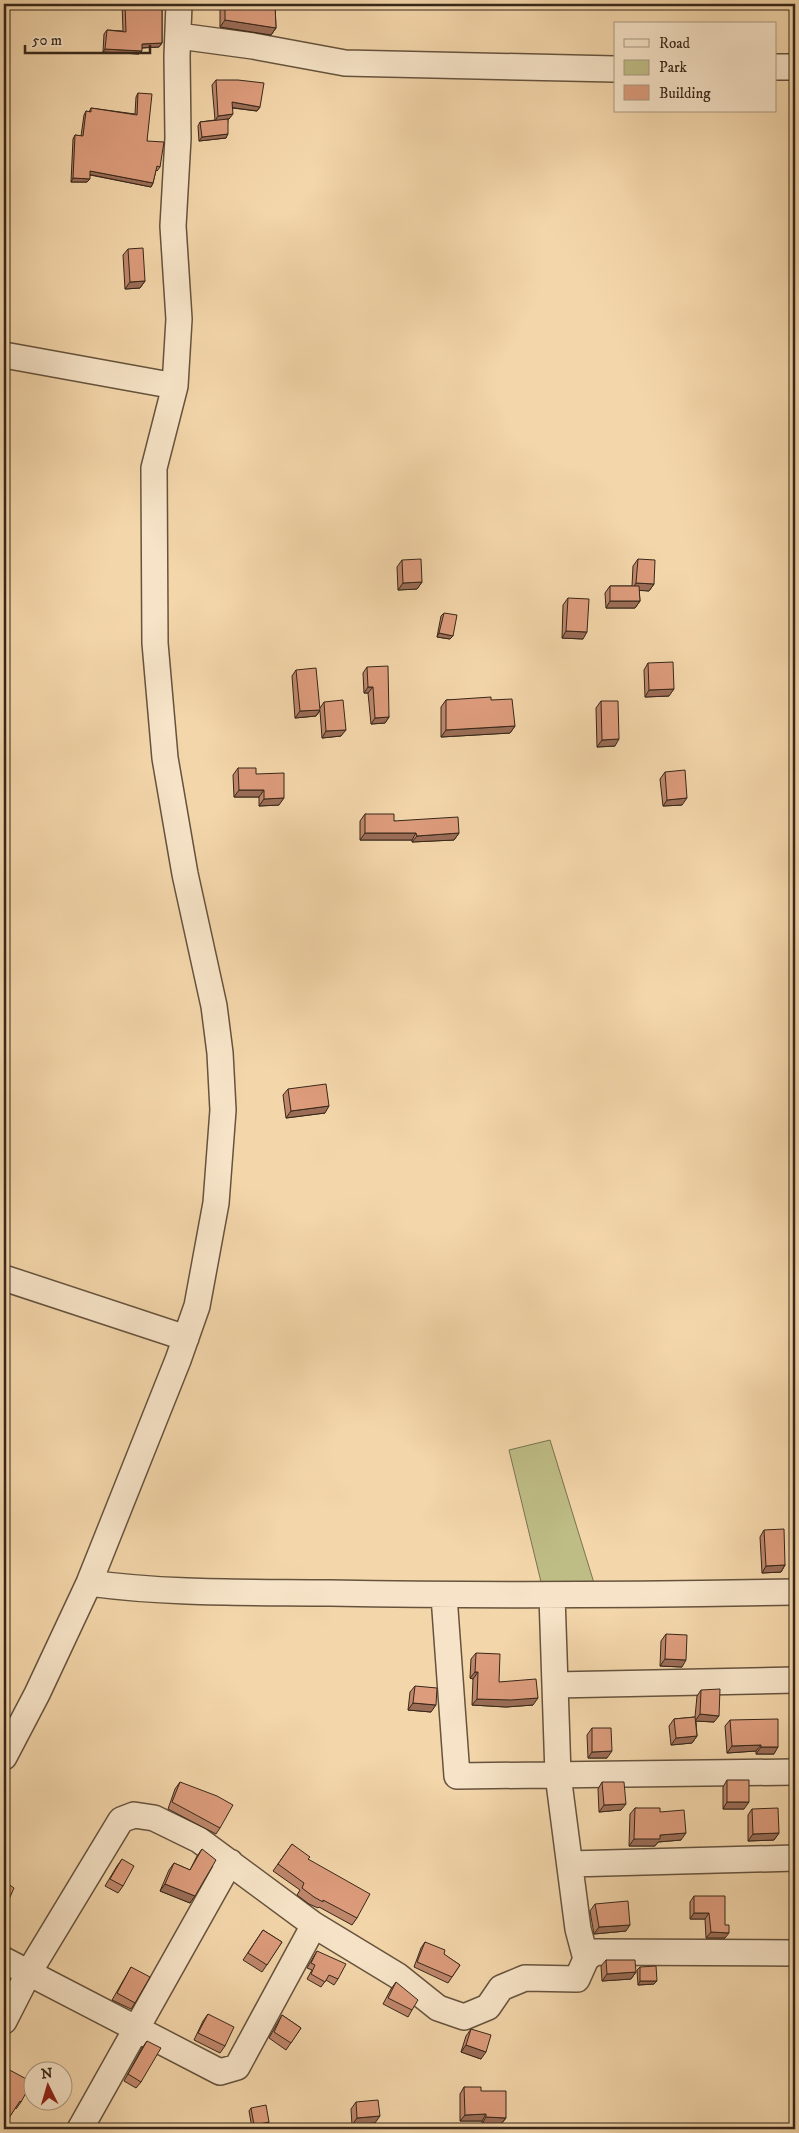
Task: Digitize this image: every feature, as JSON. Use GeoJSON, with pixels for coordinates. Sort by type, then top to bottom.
{"type":"FeatureCollection","features":[{"type":"Feature","properties":{"kind":"street"},"geometry":{"type":"LineString","coordinates":[[4,1757],[37,1694],[89,1583],[186,1338],[197,1306],[216,1202],[223,1110],[220,1053],[214,1006],[185,874],[163,743],[155,643],[154,468],[175,386],[179,319],[173,226],[178,138],[177,56],[179,4]]}},
{"type":"Feature","properties":{"kind":"street"},"geometry":{"type":"LineString","coordinates":[[179,36],[253,46],[345,63],[451,67],[614,69]]}},
{"type":"Feature","properties":{"kind":"street"},"geometry":{"type":"LineString","coordinates":[[776,67],[795,67]]}},
{"type":"Feature","properties":{"kind":"street"},"geometry":{"type":"LineString","coordinates":[[4,355],[175,386]]}},
{"type":"Feature","properties":{"kind":"street"},"geometry":{"type":"LineString","coordinates":[[4,1278],[186,1338]]}},
{"type":"Feature","properties":{"kind":"street"},"geometry":{"type":"LineString","coordinates":[[89,1583],[123,1587],[206,1591],[444,1596],[795,1592]]}},
{"type":"Feature","properties":{"kind":"street"},"geometry":{"type":"LineString","coordinates":[[444,1596],[457,1776],[795,1772]]}},
{"type":"Feature","properties":{"kind":"street"},"geometry":{"type":"LineString","coordinates":[[552,1596],[558,1775],[578,1929],[586,1959]]}},
{"type":"Feature","properties":{"kind":"street"},"geometry":{"type":"LineString","coordinates":[[555,1685],[795,1680]]}},
{"type":"Feature","properties":{"kind":"street"},"geometry":{"type":"LineString","coordinates":[[4,2021],[29,1972],[121,1820],[134,1815],[154,1818],[199,1840],[314,1925],[398,1976],[438,2008],[464,2016],[488,2007],[501,1988],[525,1978],[577,1980],[586,1959],[595,1952],[795,1953]]}},
{"type":"Feature","properties":{"kind":"street"},"geometry":{"type":"LineString","coordinates":[[570,1864],[795,1858]]}},
{"type":"Feature","properties":{"kind":"street"},"geometry":{"type":"LineString","coordinates":[[80,2129],[230,1862]]}},
{"type":"Feature","properties":{"kind":"street"},"geometry":{"type":"LineString","coordinates":[[4,1960],[220,2072],[237,2068],[314,1925]]}},
{"type":"Feature","properties":{"kind":"green space"},"geometry":{"type":"Polygon","coordinates":[[[550,1440],[594,1583],[541,1582],[509,1450],[550,1440]]]}},
{"type":"Feature","properties":{"kind":"building"},"geometry":{"type":"Polygon","coordinates":[[[125,4],[162,4],[162,43],[142,44],[142,51],[105,49],[107,30],[126,32],[125,4]]]}},
{"type":"Feature","properties":{"kind":"building"},"geometry":{"type":"Polygon","coordinates":[[[225,4],[275,4],[276,28],[225,20],[225,4]]]}},
{"type":"Feature","properties":{"kind":"building"},"geometry":{"type":"Polygon","coordinates":[[[216,80],[264,83],[260,107],[232,102],[233,114],[218,116],[216,80]]]}},
{"type":"Feature","properties":{"kind":"building"},"geometry":{"type":"Polygon","coordinates":[[[138,93],[152,94],[147,141],[164,142],[160,167],[157,166],[153,183],[90,171],[90,179],[73,178],[75,135],[83,136],[86,111],[91,112],[91,108],[137,115],[138,93]]]}},
{"type":"Feature","properties":{"kind":"building"},"geometry":{"type":"Polygon","coordinates":[[[228,119],[228,134],[202,137],[200,122],[228,119]]]}},
{"type":"Feature","properties":{"kind":"building"},"geometry":{"type":"Polygon","coordinates":[[[143,248],[145,281],[130,282],[128,249],[143,248]]]}},
{"type":"Feature","properties":{"kind":"building"},"geometry":{"type":"Polygon","coordinates":[[[421,559],[422,582],[403,583],[402,560],[421,559]]]}},
{"type":"Feature","properties":{"kind":"building"},"geometry":{"type":"Polygon","coordinates":[[[638,559],[655,560],[654,584],[636,583],[638,559]]]}},
{"type":"Feature","properties":{"kind":"building"},"geometry":{"type":"Polygon","coordinates":[[[610,586],[639,586],[640,601],[610,601],[610,586]]]}},
{"type":"Feature","properties":{"kind":"building"},"geometry":{"type":"Polygon","coordinates":[[[568,598],[589,599],[587,632],[566,631],[568,598]]]}},
{"type":"Feature","properties":{"kind":"building"},"geometry":{"type":"Polygon","coordinates":[[[444,613],[457,615],[453,636],[439,633],[444,613]]]}},
{"type":"Feature","properties":{"kind":"building"},"geometry":{"type":"Polygon","coordinates":[[[673,662],[674,689],[649,690],[648,663],[673,662]]]}},
{"type":"Feature","properties":{"kind":"building"},"geometry":{"type":"Polygon","coordinates":[[[388,666],[389,717],[375,718],[373,687],[368,687],[367,667],[388,666]]]}},
{"type":"Feature","properties":{"kind":"building"},"geometry":{"type":"Polygon","coordinates":[[[316,668],[320,710],[300,711],[296,670],[316,668]]]}},
{"type":"Feature","properties":{"kind":"building"},"geometry":{"type":"Polygon","coordinates":[[[491,697],[491,700],[512,699],[515,726],[446,730],[446,700],[491,697]]]}},
{"type":"Feature","properties":{"kind":"building"},"geometry":{"type":"Polygon","coordinates":[[[343,700],[346,730],[326,731],[324,702],[343,700]]]}},
{"type":"Feature","properties":{"kind":"building"},"geometry":{"type":"Polygon","coordinates":[[[601,701],[618,701],[619,739],[602,740],[601,701]]]}},
{"type":"Feature","properties":{"kind":"building"},"geometry":{"type":"Polygon","coordinates":[[[238,768],[256,768],[256,774],[284,773],[284,798],[264,799],[264,790],[239,790],[238,768]]]}},
{"type":"Feature","properties":{"kind":"building"},"geometry":{"type":"Polygon","coordinates":[[[685,770],[687,798],[667,800],[665,772],[685,770]]]}},
{"type":"Feature","properties":{"kind":"building"},"geometry":{"type":"Polygon","coordinates":[[[365,814],[394,814],[394,821],[458,817],[459,833],[417,836],[416,833],[365,833],[365,814]]]}},
{"type":"Feature","properties":{"kind":"building"},"geometry":{"type":"Polygon","coordinates":[[[326,1084],[329,1106],[291,1111],[288,1089],[326,1084]]]}},
{"type":"Feature","properties":{"kind":"building"},"geometry":{"type":"Polygon","coordinates":[[[784,1529],[785,1565],[766,1566],[764,1530],[784,1529]]]}},
{"type":"Feature","properties":{"kind":"building"},"geometry":{"type":"Polygon","coordinates":[[[666,1634],[687,1635],[686,1660],[665,1659],[666,1634]]]}},
{"type":"Feature","properties":{"kind":"building"},"geometry":{"type":"Polygon","coordinates":[[[476,1653],[500,1654],[499,1682],[536,1679],[538,1698],[511,1700],[477,1699],[478,1672],[475,1672],[476,1653]]]}},
{"type":"Feature","properties":{"kind":"building"},"geometry":{"type":"Polygon","coordinates":[[[415,1686],[437,1688],[436,1705],[413,1703],[415,1686]]]}},
{"type":"Feature","properties":{"kind":"building"},"geometry":{"type":"Polygon","coordinates":[[[720,1689],[719,1716],[700,1714],[701,1690],[720,1689]]]}},
{"type":"Feature","properties":{"kind":"building"},"geometry":{"type":"Polygon","coordinates":[[[695,1717],[697,1736],[676,1738],[674,1719],[695,1717]]]}},
{"type":"Feature","properties":{"kind":"building"},"geometry":{"type":"Polygon","coordinates":[[[778,1719],[778,1747],[761,1747],[761,1745],[732,1746],[730,1720],[778,1719]]]}},
{"type":"Feature","properties":{"kind":"building"},"geometry":{"type":"Polygon","coordinates":[[[592,1728],[611,1728],[612,1751],[592,1752],[592,1728]]]}},
{"type":"Feature","properties":{"kind":"building"},"geometry":{"type":"Polygon","coordinates":[[[727,1780],[749,1780],[749,1802],[727,1802],[727,1780]]]}},
{"type":"Feature","properties":{"kind":"building"},"geometry":{"type":"Polygon","coordinates":[[[180,1782],[217,1796],[233,1805],[220,1828],[172,1802],[180,1782]]]}},
{"type":"Feature","properties":{"kind":"building"},"geometry":{"type":"Polygon","coordinates":[[[602,1782],[624,1782],[626,1804],[604,1805],[602,1782]]]}},
{"type":"Feature","properties":{"kind":"building"},"geometry":{"type":"Polygon","coordinates":[[[635,1808],[660,1808],[660,1812],[684,1810],[686,1833],[660,1835],[660,1839],[634,1839],[635,1808]]]}},
{"type":"Feature","properties":{"kind":"building"},"geometry":{"type":"Polygon","coordinates":[[[778,1808],[779,1833],[753,1834],[752,1809],[778,1808]]]}},
{"type":"Feature","properties":{"kind":"building"},"geometry":{"type":"Polygon","coordinates":[[[292,1844],[310,1857],[308,1859],[370,1894],[357,1918],[314,1897],[302,1888],[304,1883],[278,1864],[292,1844]]]}},
{"type":"Feature","properties":{"kind":"building"},"geometry":{"type":"Polygon","coordinates":[[[202,1849],[216,1860],[195,1896],[165,1884],[174,1863],[190,1870],[202,1849]]]}},
{"type":"Feature","properties":{"kind":"building"},"geometry":{"type":"Polygon","coordinates":[[[122,1859],[134,1866],[123,1886],[110,1879],[122,1859]]]}},
{"type":"Feature","properties":{"kind":"building"},"geometry":{"type":"Polygon","coordinates":[[[4,1881],[14,1888],[6,1906],[4,1905],[4,1881]]]}},
{"type":"Feature","properties":{"kind":"building"},"geometry":{"type":"Polygon","coordinates":[[[694,1896],[725,1896],[725,1925],[729,1925],[729,1933],[711,1932],[709,1913],[694,1913],[694,1896]]]}},
{"type":"Feature","properties":{"kind":"building"},"geometry":{"type":"Polygon","coordinates":[[[628,1901],[630,1925],[599,1927],[595,1904],[628,1901]]]}},
{"type":"Feature","properties":{"kind":"building"},"geometry":{"type":"Polygon","coordinates":[[[263,1930],[282,1942],[267,1965],[248,1953],[263,1930]]]}},
{"type":"Feature","properties":{"kind":"building"},"geometry":{"type":"Polygon","coordinates":[[[425,1942],[445,1950],[444,1954],[460,1965],[452,1977],[417,1962],[425,1942]]]}},
{"type":"Feature","properties":{"kind":"building"},"geometry":{"type":"Polygon","coordinates":[[[317,1951],[346,1964],[338,1979],[329,1975],[325,1982],[311,1974],[315,1965],[311,1963],[317,1951]]]}},
{"type":"Feature","properties":{"kind":"building"},"geometry":{"type":"Polygon","coordinates":[[[606,1960],[635,1960],[636,1972],[607,1974],[606,1960]]]}},
{"type":"Feature","properties":{"kind":"building"},"geometry":{"type":"Polygon","coordinates":[[[656,1966],[657,1981],[640,1981],[640,1967],[656,1966]]]}},
{"type":"Feature","properties":{"kind":"building"},"geometry":{"type":"Polygon","coordinates":[[[131,1967],[150,1977],[135,2003],[117,1993],[131,1967]]]}},
{"type":"Feature","properties":{"kind":"building"},"geometry":{"type":"Polygon","coordinates":[[[396,1982],[418,2000],[412,2010],[388,1998],[396,1982]]]}},
{"type":"Feature","properties":{"kind":"building"},"geometry":{"type":"Polygon","coordinates":[[[208,2014],[234,2027],[225,2046],[198,2033],[208,2014]]]}},
{"type":"Feature","properties":{"kind":"building"},"geometry":{"type":"Polygon","coordinates":[[[282,2015],[301,2028],[291,2043],[274,2032],[282,2015]]]}},
{"type":"Feature","properties":{"kind":"building"},"geometry":{"type":"Polygon","coordinates":[[[471,2029],[491,2035],[486,2052],[466,2045],[471,2029]]]}},
{"type":"Feature","properties":{"kind":"building"},"geometry":{"type":"Polygon","coordinates":[[[147,2041],[161,2048],[141,2082],[128,2074],[147,2041]]]}},
{"type":"Feature","properties":{"kind":"building"},"geometry":{"type":"Polygon","coordinates":[[[4,2067],[22,2077],[22,2100],[5,2124],[4,2100],[7,2095],[4,2093],[4,2067]]]}},
{"type":"Feature","properties":{"kind":"building"},"geometry":{"type":"Polygon","coordinates":[[[464,2087],[481,2087],[481,2091],[506,2091],[506,2118],[486,2117],[486,2114],[465,2115],[464,2087]]]}},
{"type":"Feature","properties":{"kind":"building"},"geometry":{"type":"Polygon","coordinates":[[[378,2100],[380,2116],[357,2118],[356,2102],[378,2100]]]}},
{"type":"Feature","properties":{"kind":"building"},"geometry":{"type":"Polygon","coordinates":[[[266,2105],[269,2122],[254,2125],[251,2108],[266,2105]]]}}]}
